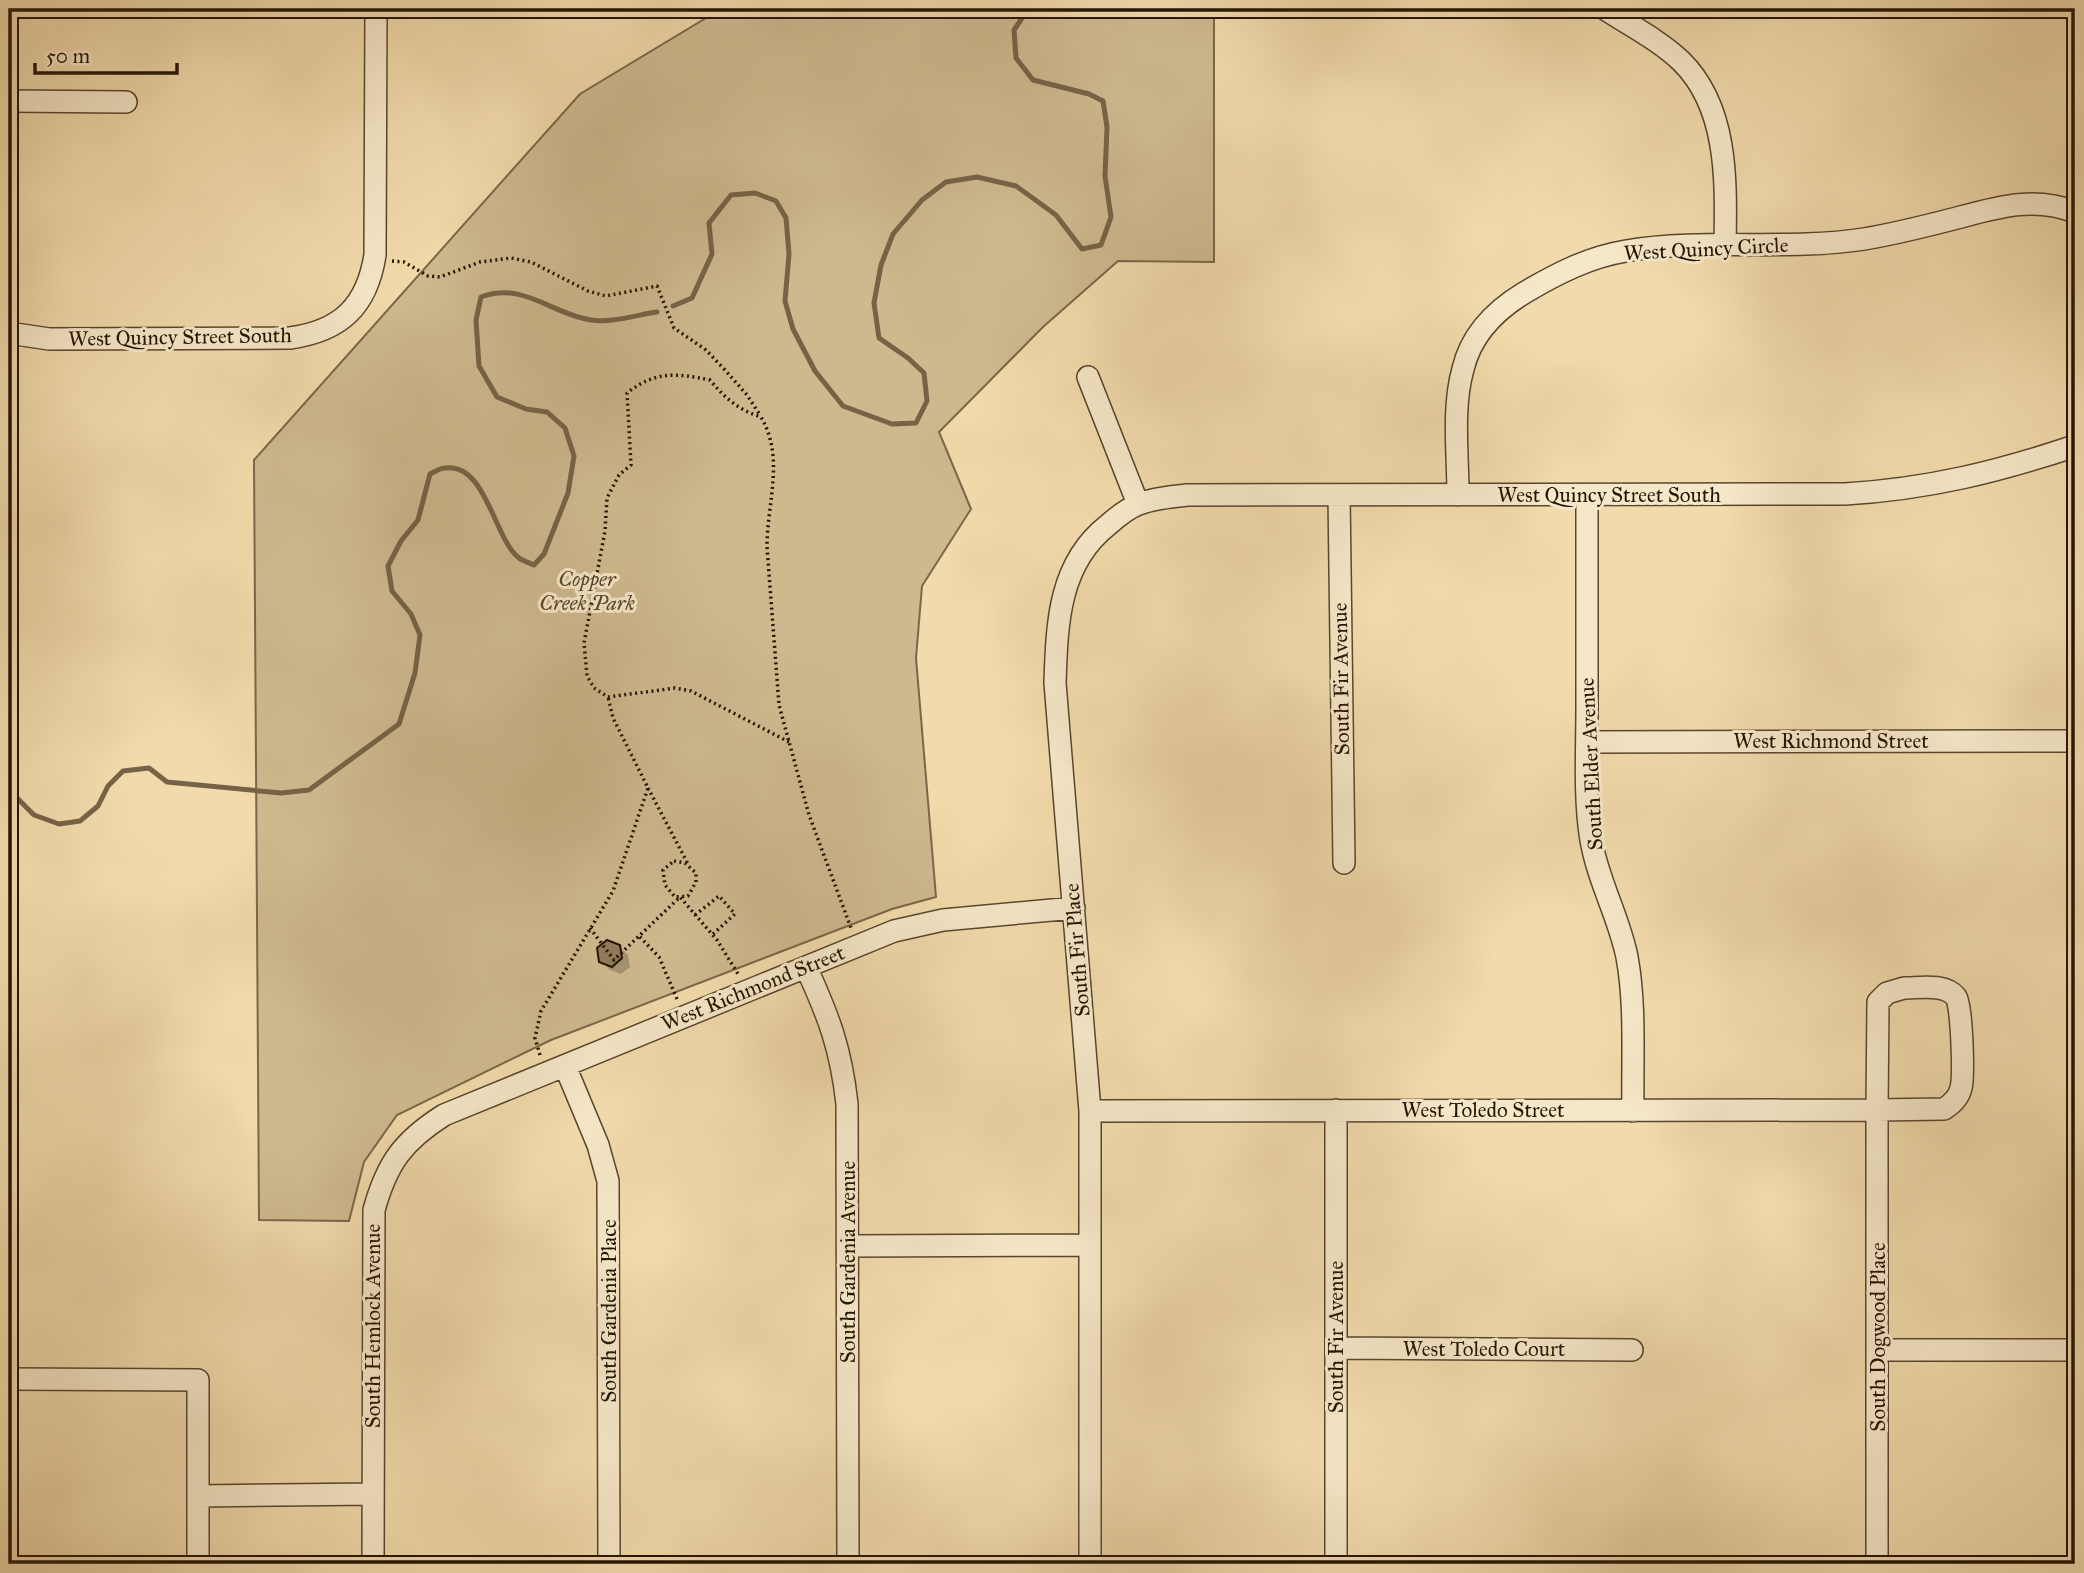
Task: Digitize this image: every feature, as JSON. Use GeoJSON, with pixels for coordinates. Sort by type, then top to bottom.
{"type":"FeatureCollection","features":[{"type":"Feature","properties":{"kind":"street","name":"West Quincy Street South"},"geometry":{"type":"LineString","coordinates":[[9,333],[49,339],[290,338],[311,335],[346,316],[365,294],[372,278],[375,255],[376,9]]}},
{"type":"Feature","properties":{"kind":"street"},"geometry":{"type":"LineString","coordinates":[[1605,9],[1679,60],[1702,87],[1710,102],[1721,144],[1725,246]]}},
{"type":"Feature","properties":{"kind":"street"},"geometry":{"type":"LineString","coordinates":[[9,102],[125,102]]}},
{"type":"Feature","properties":{"kind":"street","name":"West Quincy Circle"},"geometry":{"type":"LineString","coordinates":[[1458,495],[1458,401],[1462,370],[1478,334],[1493,317],[1517,298],[1568,268],[1604,256],[1652,248],[1862,239],[1910,230],[2004,205],[2026,203],[2061,207],[2075,212]]}},
{"type":"Feature","properties":{"kind":"street"},"geometry":{"type":"LineString","coordinates":[[1088,377],[1138,504]]}},
{"type":"Feature","properties":{"kind":"street","name":"West Quincy Street South"},"geometry":{"type":"LineString","coordinates":[[1138,504],[1187,495],[1845,494],[1885,491],[1989,473],[2075,446]]}},
{"type":"Feature","properties":{"kind":"street","name":"South Fir Avenue"},"geometry":{"type":"LineString","coordinates":[[1339,495],[1344,863]]}},
{"type":"Feature","properties":{"kind":"street","name":"South Elder Avenue"},"geometry":{"type":"LineString","coordinates":[[1587,495],[1587,741],[1591,839],[1596,863],[1622,934],[1630,985],[1633,1111]]}},
{"type":"Feature","properties":{"kind":"street","name":"South Fir Place"},"geometry":{"type":"LineString","coordinates":[[1090,1564],[1090,1111],[1056,707],[1056,642],[1064,590],[1083,548],[1102,529],[1138,504]]}},
{"type":"Feature","properties":{"kind":"street","name":"West Richmond Street"},"geometry":{"type":"LineString","coordinates":[[1587,741],[2075,741]]}},
{"type":"Feature","properties":{"kind":"street","name":"West Richmond Street"},"geometry":{"type":"LineString","coordinates":[[444,1115],[882,936],[918,925],[1074,908]]}},
{"type":"Feature","properties":{"kind":"street","name":"South Gardenia Avenue"},"geometry":{"type":"LineString","coordinates":[[806,967],[832,1026],[844,1072],[847,1104],[848,1564]]}},
{"type":"Feature","properties":{"kind":"street","name":"South Dogwood Place"},"geometry":{"type":"LineString","coordinates":[[1877,1110],[1944,1109],[1953,1102],[1961,1088],[1961,1009],[1955,996],[1943,988],[1904,988],[1886,993],[1878,1002],[1877,1110],[1877,1564]]}},
{"type":"Feature","properties":{"kind":"street","name":"South Gardenia Place"},"geometry":{"type":"LineString","coordinates":[[565,1066],[598,1146],[608,1181],[609,1564]]}},
{"type":"Feature","properties":{"kind":"street","name":"South Fir Avenue"},"geometry":{"type":"LineString","coordinates":[[1336,1110],[1336,1564]]}},
{"type":"Feature","properties":{"kind":"street","name":"West Toledo Street"},"geometry":{"type":"LineString","coordinates":[[1090,1111],[1877,1110]]}},
{"type":"Feature","properties":{"kind":"street","name":"South Hemlock Avenue"},"geometry":{"type":"LineString","coordinates":[[373,1564],[374,1210],[382,1183],[394,1159],[416,1135],[444,1115]]}},
{"type":"Feature","properties":{"kind":"street"},"geometry":{"type":"LineString","coordinates":[[848,1246],[1090,1245]]}},
{"type":"Feature","properties":{"kind":"street","name":"West Toledo Court"},"geometry":{"type":"LineString","coordinates":[[1336,1348],[1632,1350]]}},
{"type":"Feature","properties":{"kind":"street"},"geometry":{"type":"LineString","coordinates":[[1878,1350],[2075,1350]]}},
{"type":"Feature","properties":{"kind":"street"},"geometry":{"type":"LineString","coordinates":[[9,1379],[198,1380],[198,1564]]}},
{"type":"Feature","properties":{"kind":"street"},"geometry":{"type":"LineString","coordinates":[[198,1496],[373,1494]]}},
{"type":"Feature","properties":{"kind":"path"},"geometry":{"type":"LineString","coordinates":[[393,261],[404,262],[428,276],[440,278],[480,262],[511,258],[531,262],[588,291],[606,296],[657,286],[674,328],[706,350],[747,395],[768,429],[774,451],[775,473],[767,525],[767,547],[779,705],[809,815],[851,928]]}},
{"type":"Feature","properties":{"kind":"path"},"geometry":{"type":"LineString","coordinates":[[761,417],[748,413],[726,399],[710,380],[691,376],[662,375],[641,382],[627,393],[631,466],[619,475],[607,498],[605,531],[584,643],[587,676],[594,688],[608,697],[675,688],[691,691],[789,743]]}},
{"type":"Feature","properties":{"kind":"path"},"geometry":{"type":"LineString","coordinates":[[608,697],[613,718],[688,865],[696,873],[696,882],[688,896],[675,897],[665,885],[663,870],[674,861],[688,865]]}},
{"type":"Feature","properties":{"kind":"path"},"geometry":{"type":"LineString","coordinates":[[540,1055],[535,1038],[541,1011],[613,891],[648,788]]}},
{"type":"Feature","properties":{"kind":"path"},"geometry":{"type":"LineString","coordinates":[[695,915],[719,896],[735,914],[712,935]]}},
{"type":"Feature","properties":{"kind":"path"},"geometry":{"type":"LineString","coordinates":[[590,928],[614,960],[680,897]]}},
{"type":"Feature","properties":{"kind":"path"},"geometry":{"type":"LineString","coordinates":[[680,897],[712,935],[738,974]]}},
{"type":"Feature","properties":{"kind":"path"},"geometry":{"type":"LineString","coordinates":[[639,936],[659,957],[677,999]]}},
{"type":"Feature","properties":{"kind":"green space","name":"Copper Creek Park"},"geometry":{"type":"Polygon","coordinates":[[[721,9],[1214,9],[1214,262],[1118,261],[1043,327],[939,432],[971,509],[922,586],[916,658],[936,897],[892,909],[551,1040],[397,1115],[364,1162],[349,1221],[259,1220],[254,460],[580,94],[721,9]]]}},
{"type":"Feature","properties":{"kind":"building"},"geometry":{"type":"Polygon","coordinates":[[[607,940],[620,945],[622,958],[612,967],[599,962],[597,948],[607,940]]]}},
{"type":"Feature","properties":{"kind":"waterway"},"geometry":{"type":"LineString","coordinates":[[673,306],[692,298],[712,254],[709,223],[731,195],[755,193],[776,201],[786,218],[789,254],[785,301],[793,329],[815,371],[843,406],[892,424],[916,423],[927,401],[924,373],[879,338],[874,303],[881,265],[893,234],[922,200],[946,182],[977,177],[1016,186],[1056,215],[1082,249],[1101,245],[1111,217],[1105,176],[1107,127],[1103,101],[1089,94],[1033,80],[1016,58],[1014,30],[1031,9]]}},
{"type":"Feature","properties":{"kind":"waterway"},"geometry":{"type":"LineString","coordinates":[[9,790],[34,815],[59,824],[80,821],[98,806],[108,786],[123,771],[149,768],[167,782],[281,793],[309,790],[399,724],[415,673],[420,635],[411,614],[392,591],[388,566],[401,541],[418,520],[430,474],[439,469],[459,469],[470,477],[480,489],[510,548],[519,558],[534,565],[544,554],[568,493],[574,456],[565,428],[547,412],[526,409],[497,397],[479,366],[476,320],[481,297],[510,293],[537,300],[577,317],[599,321],[657,312]]}}]}
